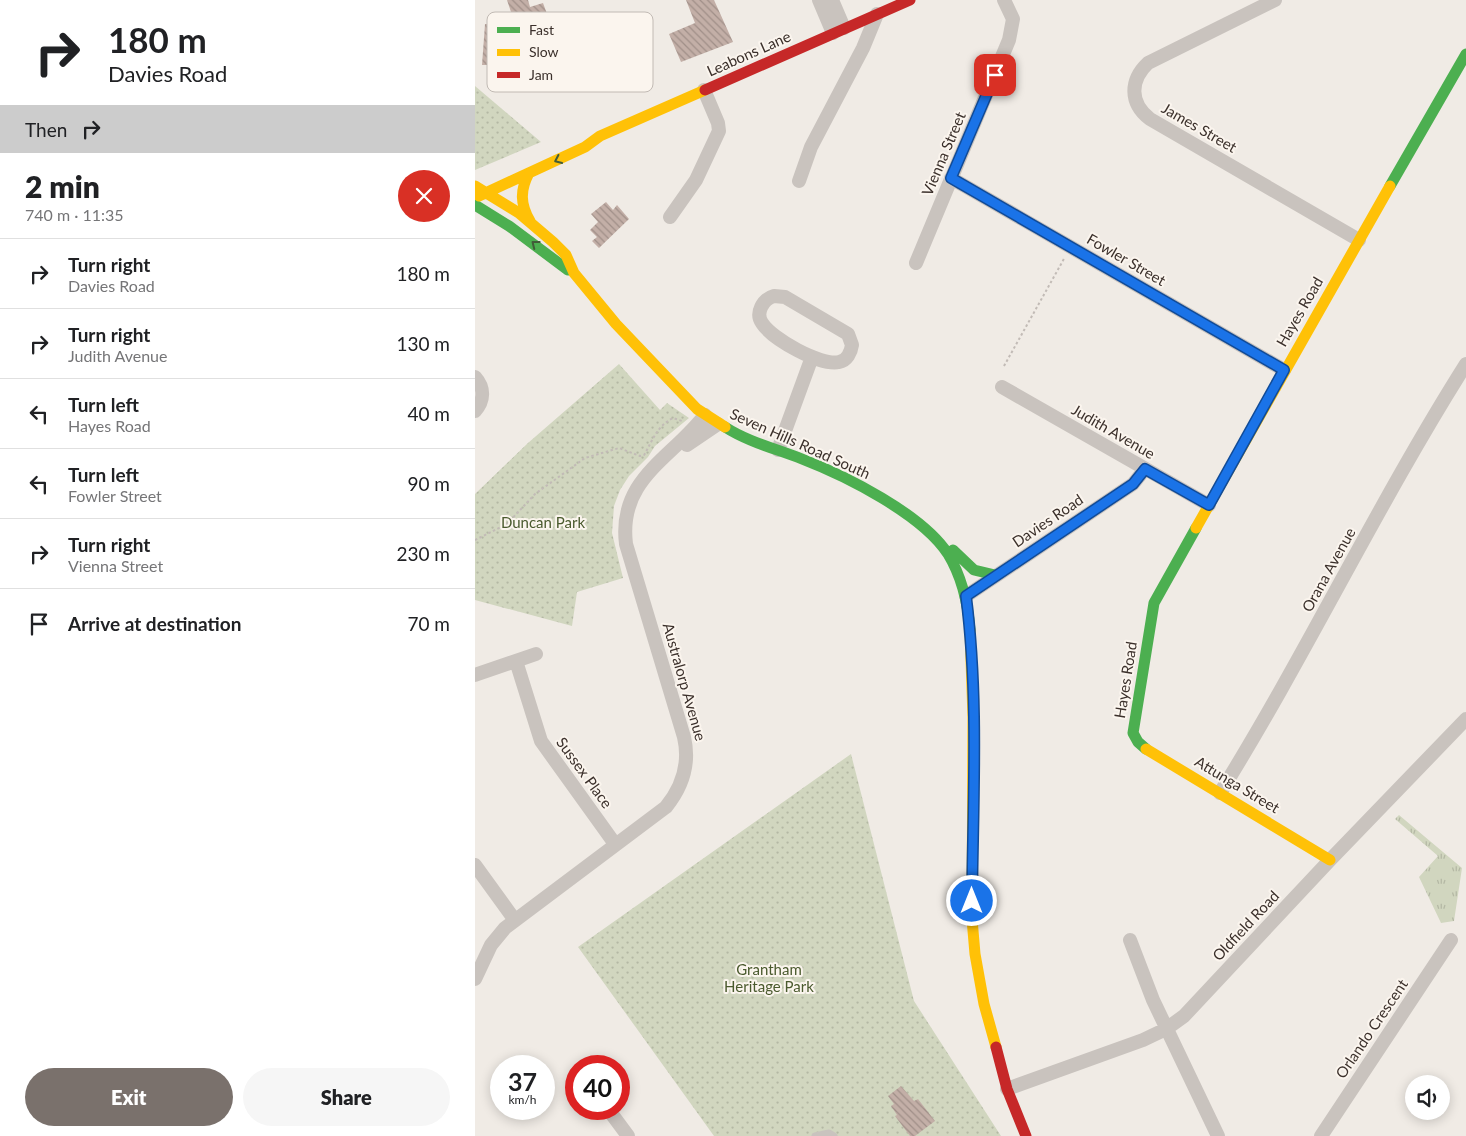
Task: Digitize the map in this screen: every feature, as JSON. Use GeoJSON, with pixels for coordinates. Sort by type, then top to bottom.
{"type":"FeatureCollection","features":[{"type":"Feature","properties":{"kind":"street"},"geometry":{"type":"LineString","coordinates":[[819,0],[839,30]]}},
{"type":"Feature","properties":{"kind":"street"},"geometry":{"type":"LineString","coordinates":[[832,0],[839,30]]}},
{"type":"Feature","properties":{"kind":"street","name":"Leabons Lane"},"geometry":{"type":"LineString","coordinates":[[475,198],[585,147],[600,136],[910,0]]}},
{"type":"Feature","properties":{"kind":"street","name":"Vienna Street"},"geometry":{"type":"LineString","coordinates":[[916,264],[1009,40],[1013,19],[1004,0]]}},
{"type":"Feature","properties":{"kind":"street","name":"James Street"},"geometry":{"type":"LineString","coordinates":[[1275,0],[1148,63],[1139,73],[1135,82],[1135,103],[1150,119],[1359,240]]}},
{"type":"Feature","properties":{"kind":"street"},"geometry":{"type":"LineString","coordinates":[[799,181],[811,146],[863,48],[877,14]]}},
{"type":"Feature","properties":{"kind":"street","name":"Hayes Road"},"geometry":{"type":"LineString","coordinates":[[1133,733],[1151,612],[1284,370],[1466,54]]}},
{"type":"Feature","properties":{"kind":"street"},"geometry":{"type":"LineString","coordinates":[[670,217],[696,180],[719,131],[718,123],[703,90]]}},
{"type":"Feature","properties":{"kind":"street","name":"Leabons Lane"},"geometry":{"type":"LineString","coordinates":[[475,185],[580,139],[600,136]]}},
{"type":"Feature","properties":{"kind":"street"},"geometry":{"type":"LineString","coordinates":[[529,173],[523,184],[521,200],[530,221]]}},
{"type":"Feature","properties":{"kind":"street","name":"Fowler Street"},"geometry":{"type":"LineString","coordinates":[[951,178],[1284,370]]}},
{"type":"Feature","properties":{"kind":"street","name":"Seven Hills Road South"},"geometry":{"type":"LineString","coordinates":[[475,185],[530,221],[566,255],[574,273],[640,350],[685,398],[705,415],[719,424],[835,474],[880,497],[922,526],[941,544],[955,565],[966,596],[970,629],[973,718],[973,928],[984,1004],[1007,1089],[1025,1136]]}},
{"type":"Feature","properties":{"kind":"street","name":"Seven Hills Road South"},"geometry":{"type":"LineString","coordinates":[[475,205],[509,226],[559,265],[574,273]]}},
{"type":"Feature","properties":{"kind":"street"},"geometry":{"type":"LineString","coordinates":[[774,296],[785,297],[848,334],[851,339],[852,348],[842,361],[834,362],[812,357],[789,345],[761,322],[761,309],[768,298],[774,296]]}},
{"type":"Feature","properties":{"kind":"street"},"geometry":{"type":"LineString","coordinates":[[778,450],[812,357]]}},
{"type":"Feature","properties":{"kind":"street","name":"Orana Avenue"},"geometry":{"type":"LineString","coordinates":[[1220,792],[1252,740],[1442,401],[1466,364]]}},
{"type":"Feature","properties":{"kind":"street"},"geometry":{"type":"LineString","coordinates":[[475,377],[483,392],[481,402],[475,411]]}},
{"type":"Feature","properties":{"kind":"street","name":"Judith Avenue"},"geometry":{"type":"LineString","coordinates":[[1002,387],[1209,505]]}},
{"type":"Feature","properties":{"kind":"street","name":"Australorp Avenue"},"geometry":{"type":"LineString","coordinates":[[475,978],[491,945],[514,919],[666,807],[678,789],[686,762],[684,736],[626,544],[624,529],[626,512],[633,494],[657,465],[696,427],[705,415]]}},
{"type":"Feature","properties":{"kind":"street","name":"Australorp Avenue"},"geometry":{"type":"LineString","coordinates":[[657,465],[719,424]]}},
{"type":"Feature","properties":{"kind":"street","name":"Davies Road"},"geometry":{"type":"LineString","coordinates":[[966,596],[1133,484],[1145,469]]}},
{"type":"Feature","properties":{"kind":"street","name":"Seven Hills Road South"},"geometry":{"type":"LineString","coordinates":[[941,544],[951,548],[974,570],[995,576]]}},
{"type":"Feature","properties":{"kind":"street"},"geometry":{"type":"LineString","coordinates":[[475,674],[536,654]]}},
{"type":"Feature","properties":{"kind":"street","name":"Sussex Place"},"geometry":{"type":"LineString","coordinates":[[516,661],[541,741],[615,844]]}},
{"type":"Feature","properties":{"kind":"street","name":"Oldfield Road"},"geometry":{"type":"LineString","coordinates":[[1007,1089],[1143,1040],[1166,1029],[1184,1016],[1330,860],[1466,719]]}},
{"type":"Feature","properties":{"kind":"street","name":"Attunga Street"},"geometry":{"type":"LineString","coordinates":[[1133,733],[1137,741],[1143,746],[1330,860]]}},
{"type":"Feature","properties":{"kind":"street"},"geometry":{"type":"LineString","coordinates":[[475,865],[514,919]]}},
{"type":"Feature","properties":{"kind":"street"},"geometry":{"type":"LineString","coordinates":[[1130,940],[1166,1029],[1218,1136]]}},
{"type":"Feature","properties":{"kind":"street","name":"Orlando Crescent"},"geometry":{"type":"LineString","coordinates":[[1321,1136],[1451,940]]}},
{"type":"Feature","properties":{"kind":"street"},"geometry":{"type":"LineString","coordinates":[[616,1120],[628,1136]]}},
{"type":"Feature","properties":{"kind":"lane"},"geometry":{"type":"LineString","coordinates":[[815,1136],[829,1133],[834,1136]]}},
{"type":"Feature","properties":{"kind":"path"},"geometry":{"type":"LineString","coordinates":[[1004,366],[1065,257]]}},
{"type":"Feature","properties":{"kind":"path"},"geometry":{"type":"LineString","coordinates":[[475,540],[507,524],[535,494],[585,458],[611,448],[619,448],[640,456],[644,455],[656,431],[673,418],[696,427]]}},
{"type":"Feature","properties":{"kind":"green space"},"geometry":{"type":"Polygon","coordinates":[[[475,86],[541,142],[475,170],[475,86]]]}},
{"type":"Feature","properties":{"kind":"green space","name":"Duncan Park"},"geometry":{"type":"Polygon","coordinates":[[[619,364],[660,410],[667,403],[689,418],[655,446],[648,457],[629,476],[620,490],[614,506],[612,533],[623,578],[577,592],[572,626],[475,600],[475,494],[528,443],[619,364]]]}},
{"type":"Feature","properties":{"kind":"green space","name":"Grantham Heritage Park"},"geometry":{"type":"Polygon","coordinates":[[[851,754],[914,1001],[1001,1136],[714,1136],[578,947],[851,754]]]}},
{"type":"Feature","properties":{"kind":"green space"},"geometry":{"type":"Polygon","coordinates":[[[1399,815],[1462,868],[1454,921],[1441,923],[1419,877],[1438,856],[1395,819],[1399,815]]]}},
{"type":"Feature","properties":{"kind":"building"},"geometry":{"type":"Polygon","coordinates":[[[507,0],[528,0],[530,7],[543,3],[546,12],[511,12],[507,0]]]}},
{"type":"Feature","properties":{"kind":"building"},"geometry":{"type":"Polygon","coordinates":[[[686,0],[714,0],[733,42],[681,62],[669,34],[695,23],[686,0]]]}},
{"type":"Feature","properties":{"kind":"building"},"geometry":{"type":"Polygon","coordinates":[[[485,24],[487,24],[487,65],[482,65],[485,24]]]}},
{"type":"Feature","properties":{"kind":"building"},"geometry":{"type":"Polygon","coordinates":[[[606,202],[613,210],[617,205],[629,219],[599,248],[592,241],[597,237],[590,230],[598,222],[591,214],[606,202]]]}},
{"type":"Feature","properties":{"kind":"building"},"geometry":{"type":"Polygon","coordinates":[[[901,1086],[914,1101],[918,1099],[935,1121],[915,1136],[910,1136],[895,1116],[897,1115],[891,1106],[894,1104],[888,1096],[901,1086]]]}},
{"type":"Feature","properties":{"kind":"traffic: fast"},"geometry":{"type":"LineString","coordinates":[[1390,186],[1466,54]]}},
{"type":"Feature","properties":{"kind":"traffic: fast"},"geometry":{"type":"LineString","coordinates":[[475,205],[509,226],[568,270]]}},
{"type":"Feature","properties":{"kind":"traffic: fast"},"geometry":{"type":"LineString","coordinates":[[725,427],[753,441],[840,475],[882,498],[920,525],[936,539],[953,563],[968,610],[970,630]]}},
{"type":"Feature","properties":{"kind":"traffic: fast"},"geometry":{"type":"LineString","coordinates":[[1146,749],[1138,742],[1133,733],[1154,603],[1196,528]]}},
{"type":"Feature","properties":{"kind":"traffic: fast"},"geometry":{"type":"LineString","coordinates":[[953,550],[974,570],[995,575]]}},
{"type":"Feature","properties":{"kind":"traffic: slow"},"geometry":{"type":"LineString","coordinates":[[479,196],[585,147],[600,136],[705,90]]}},
{"type":"Feature","properties":{"kind":"traffic: slow"},"geometry":{"type":"LineString","coordinates":[[529,173],[522,197],[524,209],[530,221]]}},
{"type":"Feature","properties":{"kind":"traffic: slow"},"geometry":{"type":"LineString","coordinates":[[475,186],[519,213],[553,242],[566,255],[574,273],[616,324],[697,409],[725,427]]}},
{"type":"Feature","properties":{"kind":"traffic: slow"},"geometry":{"type":"LineString","coordinates":[[1196,528],[1390,186]]}},
{"type":"Feature","properties":{"kind":"traffic: slow"},"geometry":{"type":"LineString","coordinates":[[970,630],[973,718],[972,919],[975,954],[984,1004],[996,1047]]}},
{"type":"Feature","properties":{"kind":"traffic: slow"},"geometry":{"type":"LineString","coordinates":[[1146,749],[1330,860]]}},
{"type":"Feature","properties":{"kind":"traffic: jam"},"geometry":{"type":"LineString","coordinates":[[705,90],[910,0]]}},
{"type":"Feature","properties":{"kind":"traffic: jam"},"geometry":{"type":"LineString","coordinates":[[996,1047],[1007,1089],[1026,1136]]}},
{"type":"Feature","properties":{"kind":"route"},"geometry":{"type":"LineString","coordinates":[[972,901],[972,662],[966,596],[1133,484],[1145,469],[1209,505],[1284,370],[951,178],[995,75]]}}]}
